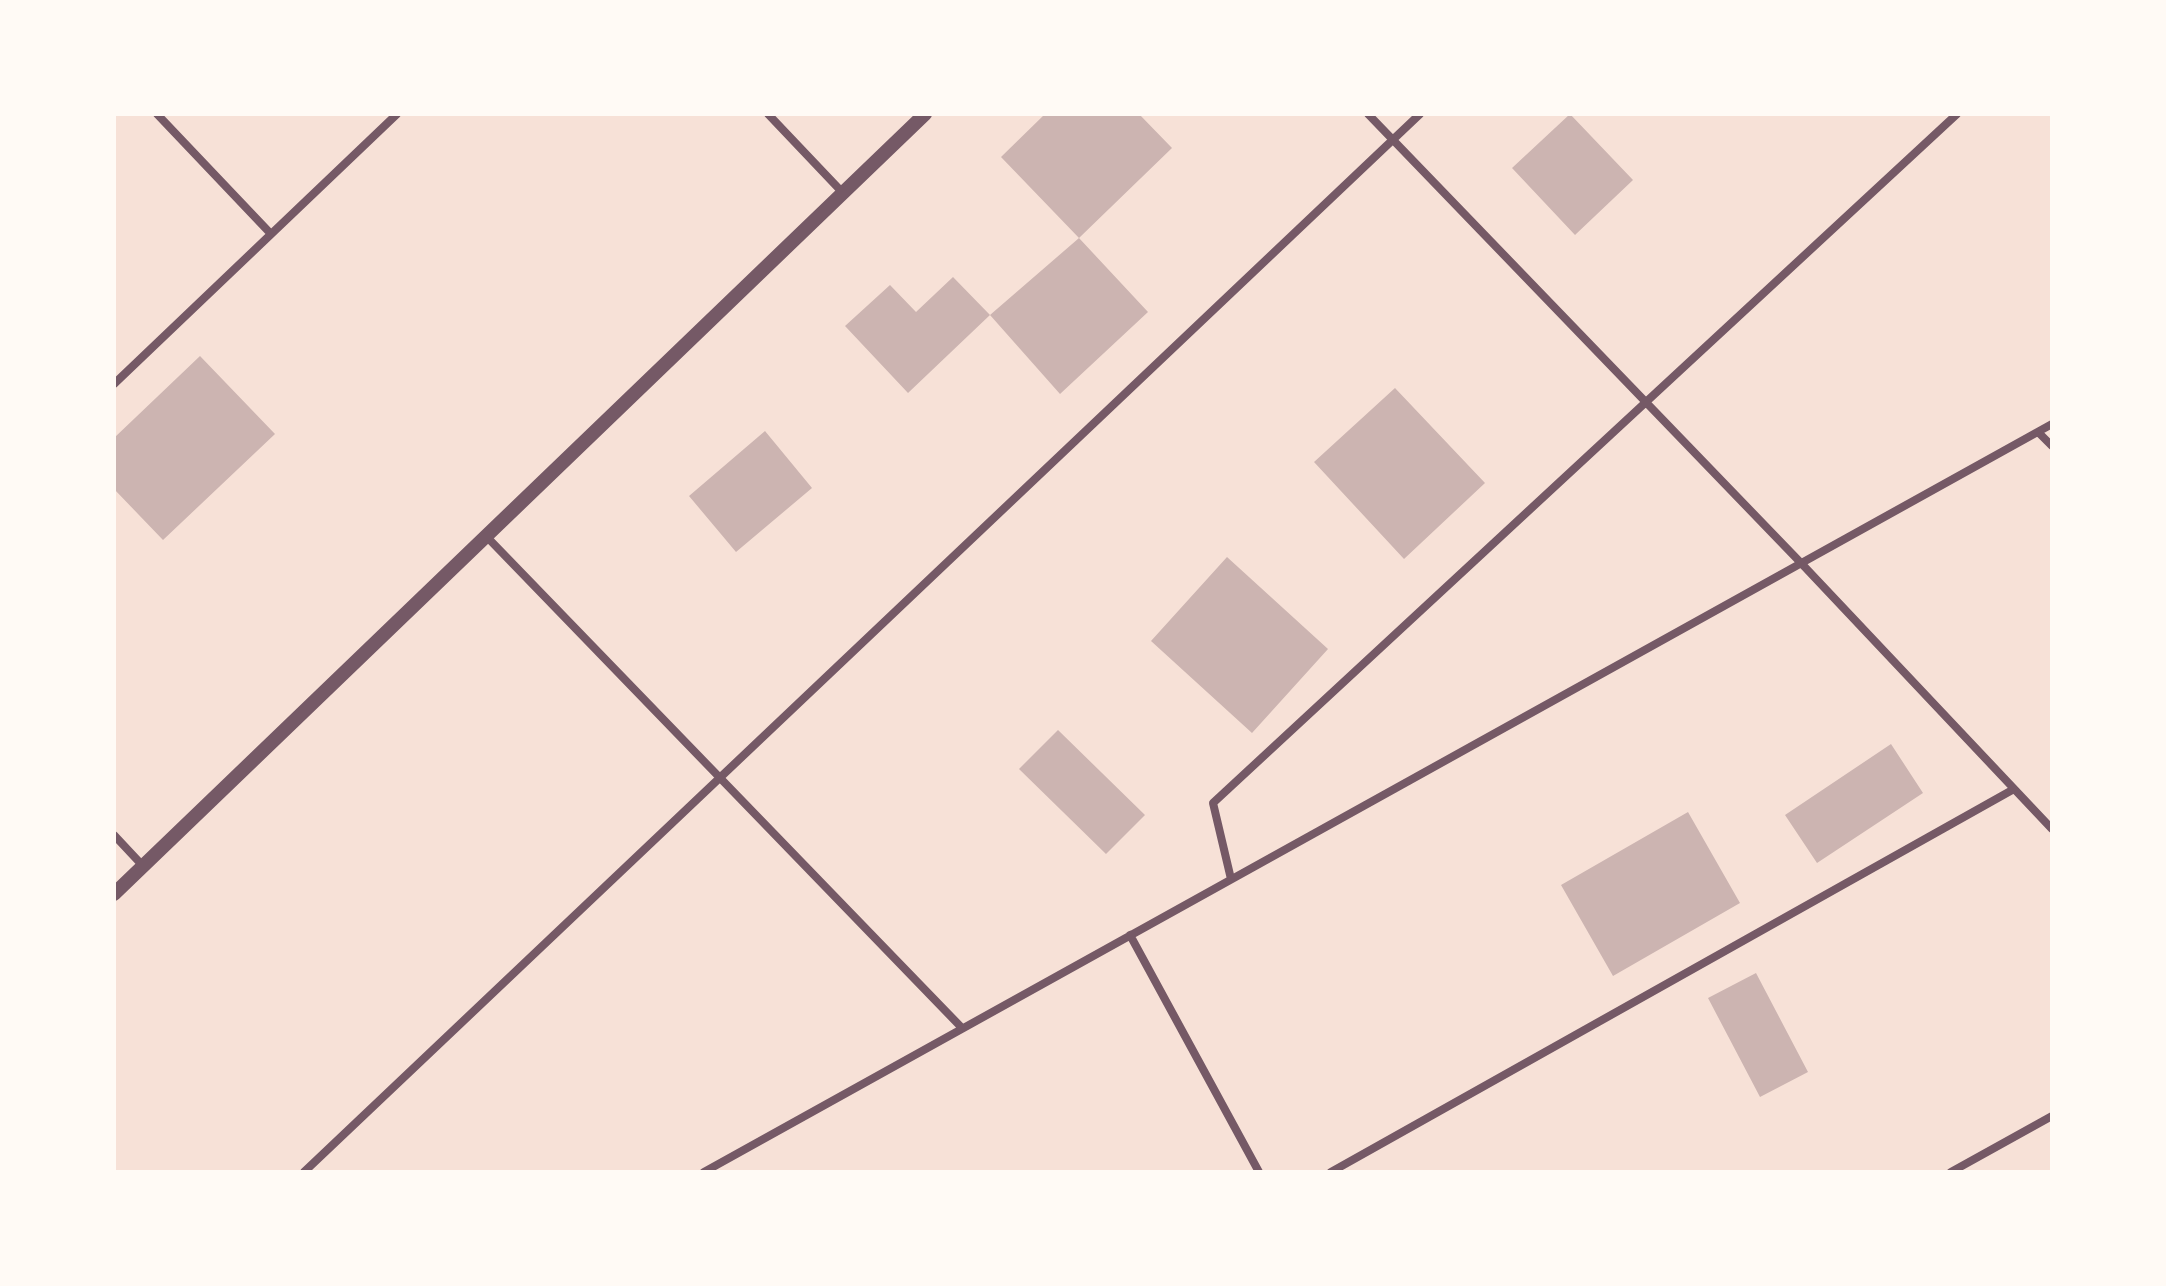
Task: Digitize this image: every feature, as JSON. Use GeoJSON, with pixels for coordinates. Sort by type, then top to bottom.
{"type":"FeatureCollection","features":[{"type":"Feature","properties":{"kind":"street"},"geometry":{"type":"LineString","coordinates":[[157,114],[271,234]]}},
{"type":"Feature","properties":{"kind":"street"},"geometry":{"type":"LineString","coordinates":[[114,384],[397,114]]}},
{"type":"Feature","properties":{"kind":"street"},"geometry":{"type":"LineString","coordinates":[[768,114],[843,193]]}},
{"type":"Feature","properties":{"kind":"street"},"geometry":{"type":"LineString","coordinates":[[114,894],[925,114]]}},
{"type":"Feature","properties":{"kind":"street"},"geometry":{"type":"LineString","coordinates":[[1368,114],[1801,563],[2052,829]]}},
{"type":"Feature","properties":{"kind":"street"},"geometry":{"type":"LineString","coordinates":[[304,1172],[1420,114]]}},
{"type":"Feature","properties":{"kind":"street"},"geometry":{"type":"LineString","coordinates":[[1231,879],[1213,803],[1957,114]]}},
{"type":"Feature","properties":{"kind":"street"},"geometry":{"type":"LineString","coordinates":[[704,1172],[2052,424]]}},
{"type":"Feature","properties":{"kind":"street"},"geometry":{"type":"LineString","coordinates":[[2038,432],[2052,446]]}},
{"type":"Feature","properties":{"kind":"street"},"geometry":{"type":"LineString","coordinates":[[486,536],[962,1028]]}},
{"type":"Feature","properties":{"kind":"street"},"geometry":{"type":"LineString","coordinates":[[1331,1172],[2014,789]]}},
{"type":"Feature","properties":{"kind":"street"},"geometry":{"type":"LineString","coordinates":[[114,835],[143,866]]}},
{"type":"Feature","properties":{"kind":"street"},"geometry":{"type":"LineString","coordinates":[[1130,935],[1259,1172]]}},
{"type":"Feature","properties":{"kind":"street"},"geometry":{"type":"LineString","coordinates":[[1951,1172],[2052,1116]]}},
{"type":"Feature","properties":{"kind":"building"},"geometry":{"type":"Polygon","coordinates":[[[1045,114],[1139,114],[1172,148],[1079,238],[1001,157],[1045,114]]]}},
{"type":"Feature","properties":{"kind":"building"},"geometry":{"type":"Polygon","coordinates":[[[1570,114],[1633,180],[1575,235],[1512,168],[1570,114]]]}},
{"type":"Feature","properties":{"kind":"building"},"geometry":{"type":"Polygon","coordinates":[[[1079,238],[1148,312],[1060,394],[990,315],[1079,238]]]}},
{"type":"Feature","properties":{"kind":"building"},"geometry":{"type":"Polygon","coordinates":[[[953,277],[990,315],[908,393],[845,326],[890,285],[916,312],[953,277]]]}},
{"type":"Feature","properties":{"kind":"building"},"geometry":{"type":"Polygon","coordinates":[[[200,356],[275,434],[163,540],[114,489],[114,438],[200,356]]]}},
{"type":"Feature","properties":{"kind":"building"},"geometry":{"type":"Polygon","coordinates":[[[1395,388],[1485,483],[1404,559],[1314,462],[1395,388]]]}},
{"type":"Feature","properties":{"kind":"building"},"geometry":{"type":"Polygon","coordinates":[[[765,431],[812,488],[736,552],[689,496],[765,431]]]}},
{"type":"Feature","properties":{"kind":"building"},"geometry":{"type":"Polygon","coordinates":[[[1227,557],[1328,649],[1252,733],[1151,641],[1227,557]]]}},
{"type":"Feature","properties":{"kind":"building"},"geometry":{"type":"Polygon","coordinates":[[[1058,730],[1145,815],[1106,854],[1019,769],[1058,730]]]}},
{"type":"Feature","properties":{"kind":"building"},"geometry":{"type":"Polygon","coordinates":[[[1891,744],[1923,793],[1817,863],[1785,815],[1891,744]]]}},
{"type":"Feature","properties":{"kind":"building"},"geometry":{"type":"Polygon","coordinates":[[[1688,812],[1740,903],[1613,976],[1561,885],[1688,812]]]}},
{"type":"Feature","properties":{"kind":"building"},"geometry":{"type":"Polygon","coordinates":[[[1756,973],[1808,1072],[1760,1097],[1708,998],[1756,973]]]}}]}
